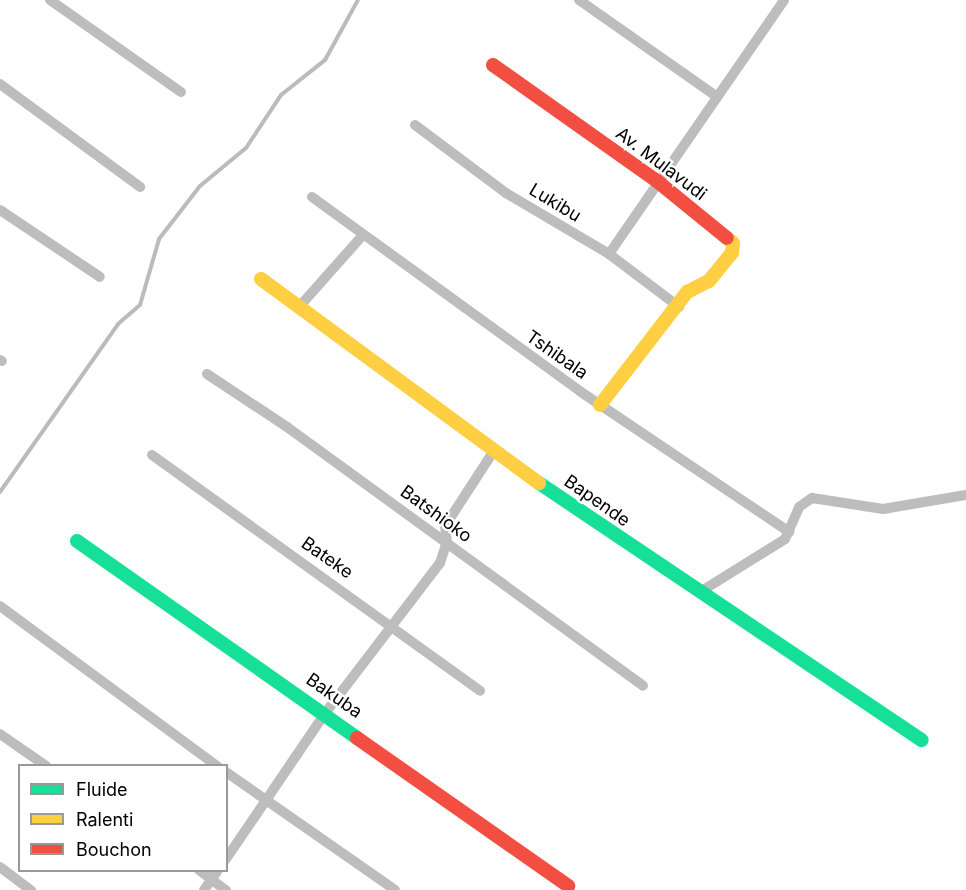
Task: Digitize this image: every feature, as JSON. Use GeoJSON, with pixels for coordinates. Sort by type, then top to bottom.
{"type":"FeatureCollection","features":[{"type":"Feature","properties":{"kind":"street"},"geometry":{"type":"LineString","coordinates":[[50,0],[181,92]]}},
{"type":"Feature","properties":{"kind":"street"},"geometry":{"type":"LineString","coordinates":[[579,0],[716,96]]}},
{"type":"Feature","properties":{"kind":"street"},"geometry":{"type":"LineString","coordinates":[[609,254],[657,181],[784,0]]}},
{"type":"Feature","properties":{"kind":"street","name":"Av. Mulavudi"},"geometry":{"type":"LineString","coordinates":[[493,65],[657,181],[734,247],[709,281],[687,292],[679,307]]}},
{"type":"Feature","properties":{"kind":"street"},"geometry":{"type":"LineString","coordinates":[[0,84],[140,187]]}},
{"type":"Feature","properties":{"kind":"street","name":"Lukibu"},"geometry":{"type":"LineString","coordinates":[[415,125],[506,193],[609,254],[679,307]]}},
{"type":"Feature","properties":{"kind":"street","name":"Tshibala"},"geometry":{"type":"LineString","coordinates":[[312,196],[362,236],[600,405],[789,532]]}},
{"type":"Feature","properties":{"kind":"street"},"geometry":{"type":"LineString","coordinates":[[0,210],[100,277]]}},
{"type":"Feature","properties":{"kind":"street"},"geometry":{"type":"LineString","coordinates":[[299,307],[362,236]]}},
{"type":"Feature","properties":{"kind":"street","name":"Bapende"},"geometry":{"type":"LineString","coordinates":[[261,279],[494,452],[922,740]]}},
{"type":"Feature","properties":{"kind":"street"},"geometry":{"type":"LineString","coordinates":[[600,405],[679,307]]}},
{"type":"Feature","properties":{"kind":"street","name":"Batshioko"},"geometry":{"type":"LineString","coordinates":[[207,374],[447,542],[643,686]]}},
{"type":"Feature","properties":{"kind":"street"},"geometry":{"type":"LineString","coordinates":[[228,856],[327,712],[394,627],[440,563],[447,542],[445,526],[494,452]]}},
{"type":"Feature","properties":{"kind":"street","name":"Bateke"},"geometry":{"type":"LineString","coordinates":[[152,455],[480,691]]}},
{"type":"Feature","properties":{"kind":"street"},"geometry":{"type":"LineString","coordinates":[[700,592],[781,542],[789,532],[800,507],[812,498],[883,508],[966,495]]}},
{"type":"Feature","properties":{"kind":"street","name":"Bakuba"},"geometry":{"type":"LineString","coordinates":[[77,541],[327,712],[568,886]]}},
{"type":"Feature","properties":{"kind":"street"},"geometry":{"type":"LineString","coordinates":[[0,606],[216,764]]}},
{"type":"Feature","properties":{"kind":"street"},"geometry":{"type":"LineString","coordinates":[[0,734],[45,764]]}},
{"type":"Feature","properties":{"kind":"street"},"geometry":{"type":"LineString","coordinates":[[228,773],[395,890]]}},
{"type":"Feature","properties":{"kind":"street"},"geometry":{"type":"LineString","coordinates":[[0,867],[31,890]]}},
{"type":"Feature","properties":{"kind":"street"},"geometry":{"type":"LineString","coordinates":[[204,890],[215,875],[226,890]]}},
{"type":"Feature","properties":{"kind":"waterway"},"geometry":{"type":"LineString","coordinates":[[0,492],[118,324],[140,305],[159,239],[200,186],[246,148],[281,95],[325,60],[358,0]]}},
{"type":"Feature","properties":{"kind":"traffic: fast"},"geometry":{"type":"LineString","coordinates":[[539,483],[922,740]]}},
{"type":"Feature","properties":{"kind":"traffic: fast"},"geometry":{"type":"LineString","coordinates":[[77,541],[357,738]]}},
{"type":"Feature","properties":{"kind":"traffic: slow"},"geometry":{"type":"LineString","coordinates":[[600,405],[687,292],[709,281],[732,253],[733,243],[727,238]]}},
{"type":"Feature","properties":{"kind":"traffic: slow"},"geometry":{"type":"LineString","coordinates":[[261,279],[539,483]]}},
{"type":"Feature","properties":{"kind":"traffic: jam"},"geometry":{"type":"LineString","coordinates":[[493,65],[657,181],[727,238]]}},
{"type":"Feature","properties":{"kind":"traffic: jam"},"geometry":{"type":"LineString","coordinates":[[357,738],[568,886]]}}]}
